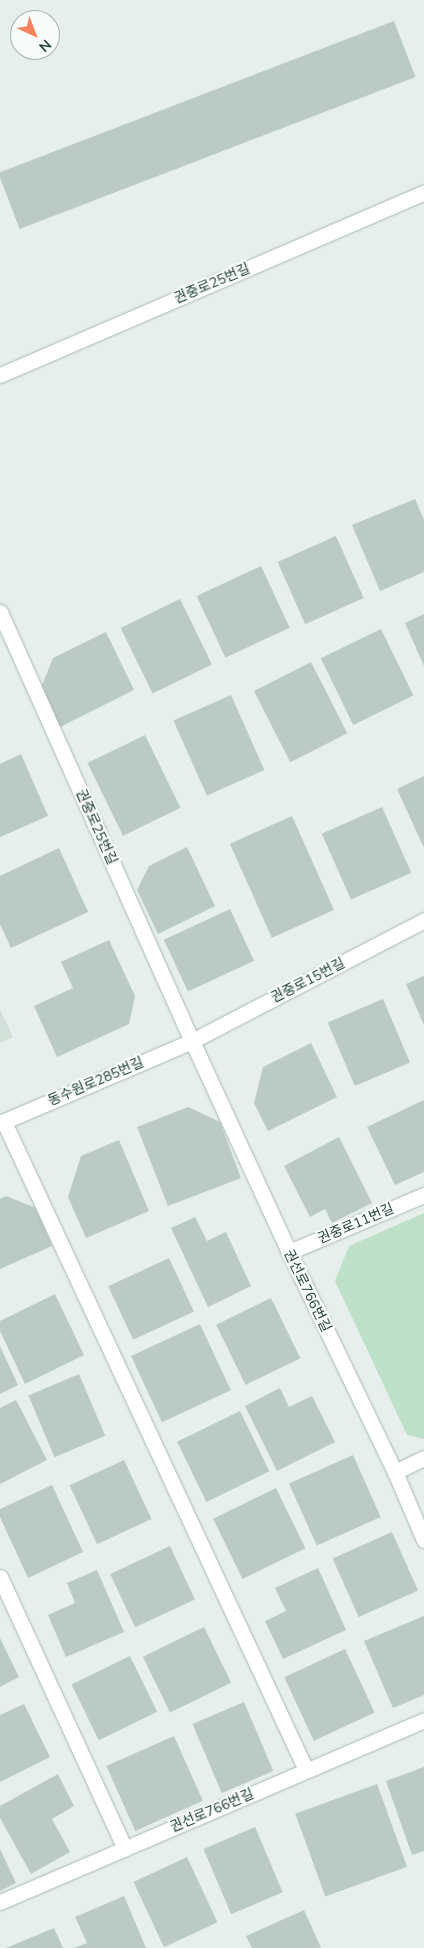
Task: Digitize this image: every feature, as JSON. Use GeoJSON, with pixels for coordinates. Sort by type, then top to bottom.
{"type":"FeatureCollection","features":[{"type":"Feature","properties":{"kind":"street","name":"권중로25번길"},"geometry":{"type":"LineString","coordinates":[[0,375],[424,192]]}},
{"type":"Feature","properties":{"kind":"street","name":"권중로25번길"},"geometry":{"type":"LineString","coordinates":[[0,612],[192,1041]]}},
{"type":"Feature","properties":{"kind":"street","name":"권중로15번길"},"geometry":{"type":"LineString","coordinates":[[192,1041],[424,920]]}},
{"type":"Feature","properties":{"kind":"street","name":"동수원로285번길"},"geometry":{"type":"LineString","coordinates":[[2,1122],[192,1041]]}},
{"type":"Feature","properties":{"kind":"street","name":"권선로766번길"},"geometry":{"type":"LineString","coordinates":[[192,1041],[289,1252],[395,1472],[424,1540]]}},
{"type":"Feature","properties":{"kind":"street"},"geometry":{"type":"LineString","coordinates":[[2,1122],[306,1770]]}},
{"type":"Feature","properties":{"kind":"street","name":"권중로11번길"},"geometry":{"type":"LineString","coordinates":[[289,1252],[424,1195]]}},
{"type":"Feature","properties":{"kind":"street"},"geometry":{"type":"LineString","coordinates":[[395,1472],[424,1458]]}},
{"type":"Feature","properties":{"kind":"street"},"geometry":{"type":"LineString","coordinates":[[0,1577],[126,1849]]}},
{"type":"Feature","properties":{"kind":"street","name":"권선로766번길"},"geometry":{"type":"LineString","coordinates":[[0,1902],[424,1720]]}},
{"type":"Feature","properties":{"kind":"shaded area"},"geometry":{"type":"Polygon","coordinates":[[[0,1009],[13,1037],[0,1043],[0,1009]]]}},
{"type":"Feature","properties":{"kind":"green space"},"geometry":{"type":"Polygon","coordinates":[[[424,1213],[424,1439],[407,1435],[335,1281],[349,1246],[424,1213]]]}},
{"type":"Feature","properties":{"kind":"building"},"geometry":{"type":"Polygon","coordinates":[[[394,21],[416,77],[20,229],[0,178],[0,172],[394,21]]]}},
{"type":"Feature","properties":{"kind":"building"},"geometry":{"type":"Polygon","coordinates":[[[415,499],[424,520],[424,572],[380,591],[352,525],[415,499]]]}},
{"type":"Feature","properties":{"kind":"building"},"geometry":{"type":"Polygon","coordinates":[[[336,536],[364,598],[305,624],[278,562],[336,536]]]}},
{"type":"Feature","properties":{"kind":"building"},"geometry":{"type":"Polygon","coordinates":[[[261,566],[290,628],[225,658],[197,596],[261,566]]]}},
{"type":"Feature","properties":{"kind":"building"},"geometry":{"type":"Polygon","coordinates":[[[180,599],[212,665],[153,694],[121,628],[180,599]]]}},
{"type":"Feature","properties":{"kind":"building"},"geometry":{"type":"Polygon","coordinates":[[[424,614],[424,666],[405,623],[424,614]]]}},
{"type":"Feature","properties":{"kind":"building"},"geometry":{"type":"Polygon","coordinates":[[[381,629],[413,696],[353,725],[321,658],[381,629]]]}},
{"type":"Feature","properties":{"kind":"building"},"geometry":{"type":"Polygon","coordinates":[[[106,632],[134,690],[60,727],[41,688],[53,658],[106,632]]]}},
{"type":"Feature","properties":{"kind":"building"},"geometry":{"type":"Polygon","coordinates":[[[311,662],[347,733],[290,762],[254,691],[311,662]]]}},
{"type":"Feature","properties":{"kind":"building"},"geometry":{"type":"Polygon","coordinates":[[[231,695],[264,770],[207,796],[173,721],[231,695]]]}},
{"type":"Feature","properties":{"kind":"building"},"geometry":{"type":"Polygon","coordinates":[[[145,735],[181,808],[123,836],[87,763],[145,735]]]}},
{"type":"Feature","properties":{"kind":"building"},"geometry":{"type":"Polygon","coordinates":[[[21,754],[48,816],[0,837],[0,764],[21,754]]]}},
{"type":"Feature","properties":{"kind":"building"},"geometry":{"type":"Polygon","coordinates":[[[424,776],[424,848],[397,789],[424,776]]]}},
{"type":"Feature","properties":{"kind":"building"},"geometry":{"type":"Polygon","coordinates":[[[382,807],[411,873],[351,900],[322,834],[382,807]]]}},
{"type":"Feature","properties":{"kind":"building"},"geometry":{"type":"Polygon","coordinates":[[[292,816],[334,910],[272,938],[230,844],[292,816]]]}},
{"type":"Feature","properties":{"kind":"building"},"geometry":{"type":"Polygon","coordinates":[[[187,847],[215,906],[158,934],[137,890],[149,866],[187,847]]]}},
{"type":"Feature","properties":{"kind":"building"},"geometry":{"type":"Polygon","coordinates":[[[59,848],[88,912],[11,948],[0,924],[0,876],[59,848]]]}},
{"type":"Feature","properties":{"kind":"building"},"geometry":{"type":"Polygon","coordinates":[[[230,909],[254,961],[188,992],[164,940],[230,909]]]}},
{"type":"Feature","properties":{"kind":"building"},"geometry":{"type":"Polygon","coordinates":[[[109,940],[135,996],[129,1024],[57,1057],[34,1006],[73,988],[61,962],[109,940]]]}},
{"type":"Feature","properties":{"kind":"building"},"geometry":{"type":"Polygon","coordinates":[[[424,976],[424,1025],[406,984],[424,976]]]}},
{"type":"Feature","properties":{"kind":"building"},"geometry":{"type":"Polygon","coordinates":[[[383,999],[410,1063],[355,1086],[328,1022],[383,999]]]}},
{"type":"Feature","properties":{"kind":"building"},"geometry":{"type":"Polygon","coordinates":[[[311,1043],[337,1097],[268,1131],[254,1103],[263,1067],[311,1043]]]}},
{"type":"Feature","properties":{"kind":"building"},"geometry":{"type":"Polygon","coordinates":[[[424,1100],[424,1172],[395,1185],[367,1127],[424,1100]]]}},
{"type":"Feature","properties":{"kind":"building"},"geometry":{"type":"Polygon","coordinates":[[[188,1107],[220,1122],[241,1178],[168,1206],[137,1127],[188,1107]]]}},
{"type":"Feature","properties":{"kind":"building"},"geometry":{"type":"Polygon","coordinates":[[[339,1137],[372,1203],[332,1223],[325,1209],[310,1217],[284,1166],[339,1137]]]}},
{"type":"Feature","properties":{"kind":"building"},"geometry":{"type":"Polygon","coordinates":[[[119,1140],[149,1211],[86,1238],[68,1197],[81,1156],[119,1140]]]}},
{"type":"Feature","properties":{"kind":"building"},"geometry":{"type":"Polygon","coordinates":[[[6,1196],[36,1208],[52,1246],[0,1269],[0,1199],[6,1196]]]}},
{"type":"Feature","properties":{"kind":"building"},"geometry":{"type":"Polygon","coordinates":[[[195,1217],[207,1241],[226,1232],[251,1286],[208,1307],[171,1228],[195,1217]]]}},
{"type":"Feature","properties":{"kind":"building"},"geometry":{"type":"Polygon","coordinates":[[[169,1258],[194,1311],[133,1340],[108,1286],[169,1258]]]}},
{"type":"Feature","properties":{"kind":"building"},"geometry":{"type":"Polygon","coordinates":[[[55,1294],[84,1355],[25,1384],[0,1331],[0,1321],[55,1294]]]}},
{"type":"Feature","properties":{"kind":"building"},"geometry":{"type":"Polygon","coordinates":[[[271,1298],[300,1358],[246,1385],[216,1325],[271,1298]]]}},
{"type":"Feature","properties":{"kind":"building"},"geometry":{"type":"Polygon","coordinates":[[[200,1324],[231,1390],[162,1422],[131,1356],[200,1324]]]}},
{"type":"Feature","properties":{"kind":"building"},"geometry":{"type":"Polygon","coordinates":[[[0,1346],[18,1385],[0,1394],[0,1346]]]}},
{"type":"Feature","properties":{"kind":"building"},"geometry":{"type":"Polygon","coordinates":[[[79,1374],[105,1436],[55,1457],[28,1395],[79,1374]]]}},
{"type":"Feature","properties":{"kind":"building"},"geometry":{"type":"Polygon","coordinates":[[[280,1388],[289,1407],[312,1396],[335,1442],[277,1471],[245,1406],[280,1388]]]}},
{"type":"Feature","properties":{"kind":"building"},"geometry":{"type":"Polygon","coordinates":[[[16,1400],[47,1460],[0,1484],[0,1408],[16,1400]]]}},
{"type":"Feature","properties":{"kind":"building"},"geometry":{"type":"Polygon","coordinates":[[[240,1411],[269,1471],[206,1502],[177,1442],[240,1411]]]}},
{"type":"Feature","properties":{"kind":"building"},"geometry":{"type":"Polygon","coordinates":[[[353,1455],[381,1517],[317,1546],[289,1483],[353,1455]]]}},
{"type":"Feature","properties":{"kind":"building"},"geometry":{"type":"Polygon","coordinates":[[[124,1460],[151,1519],[97,1544],[70,1485],[124,1460]]]}},
{"type":"Feature","properties":{"kind":"building"},"geometry":{"type":"Polygon","coordinates":[[[52,1485],[83,1552],[28,1578],[0,1517],[0,1509],[52,1485]]]}},
{"type":"Feature","properties":{"kind":"building"},"geometry":{"type":"Polygon","coordinates":[[[276,1488],[305,1548],[242,1579],[213,1519],[276,1488]]]}},
{"type":"Feature","properties":{"kind":"building"},"geometry":{"type":"Polygon","coordinates":[[[392,1532],[418,1590],[359,1617],[333,1558],[392,1532]]]}},
{"type":"Feature","properties":{"kind":"building"},"geometry":{"type":"Polygon","coordinates":[[[170,1546],[195,1599],[135,1627],[110,1574],[170,1546]]]}},
{"type":"Feature","properties":{"kind":"building"},"geometry":{"type":"Polygon","coordinates":[[[318,1568],[346,1630],[283,1659],[265,1621],[286,1611],[275,1588],[318,1568]]]}},
{"type":"Feature","properties":{"kind":"building"},"geometry":{"type":"Polygon","coordinates":[[[97,1570],[124,1632],[66,1657],[48,1615],[75,1603],[67,1583],[97,1570]]]}},
{"type":"Feature","properties":{"kind":"building"},"geometry":{"type":"Polygon","coordinates":[[[424,1616],[424,1695],[393,1708],[364,1641],[424,1616]]]}},
{"type":"Feature","properties":{"kind":"building"},"geometry":{"type":"Polygon","coordinates":[[[204,1627],[231,1683],[170,1713],[143,1657],[204,1627]]]}},
{"type":"Feature","properties":{"kind":"building"},"geometry":{"type":"Polygon","coordinates":[[[0,1638],[19,1677],[0,1687],[0,1638]]]}},
{"type":"Feature","properties":{"kind":"building"},"geometry":{"type":"Polygon","coordinates":[[[345,1649],[375,1712],[314,1741],[284,1677],[345,1649]]]}},
{"type":"Feature","properties":{"kind":"building"},"geometry":{"type":"Polygon","coordinates":[[[130,1656],[157,1712],[99,1740],[72,1684],[130,1656]]]}},
{"type":"Feature","properties":{"kind":"building"},"geometry":{"type":"Polygon","coordinates":[[[244,1702],[273,1771],[222,1793],[192,1724],[244,1702]]]}},
{"type":"Feature","properties":{"kind":"building"},"geometry":{"type":"Polygon","coordinates":[[[24,1704],[50,1757],[0,1782],[0,1715],[24,1704]]]}},
{"type":"Feature","properties":{"kind":"building"},"geometry":{"type":"Polygon","coordinates":[[[174,1736],[203,1801],[135,1831],[106,1766],[174,1736]]]}},
{"type":"Feature","properties":{"kind":"building"},"geometry":{"type":"Polygon","coordinates":[[[424,1767],[424,1851],[412,1855],[386,1781],[424,1767]]]}},
{"type":"Feature","properties":{"kind":"building"},"geometry":{"type":"Polygon","coordinates":[[[58,1774],[74,1806],[52,1819],[70,1852],[31,1874],[0,1818],[0,1806],[58,1774]]]}},
{"type":"Feature","properties":{"kind":"building"},"geometry":{"type":"Polygon","coordinates":[[[377,1784],[407,1867],[325,1896],[295,1814],[377,1784]]]}},
{"type":"Feature","properties":{"kind":"building"},"geometry":{"type":"Polygon","coordinates":[[[255,1827],[283,1892],[231,1914],[203,1849],[255,1827]]]}},
{"type":"Feature","properties":{"kind":"building"},"geometry":{"type":"Polygon","coordinates":[[[0,1849],[16,1883],[0,1891],[0,1849]]]}},
{"type":"Feature","properties":{"kind":"building"},"geometry":{"type":"Polygon","coordinates":[[[187,1857],[217,1922],[164,1947],[134,1882],[187,1857]]]}},
{"type":"Feature","properties":{"kind":"building"},"geometry":{"type":"Polygon","coordinates":[[[124,1896],[146,1948],[74,1948],[87,1943],[75,1917],[124,1896]]]}},
{"type":"Feature","properties":{"kind":"building"},"geometry":{"type":"Polygon","coordinates":[[[304,1910],[321,1948],[252,1948],[246,1936],[304,1910]]]}},
{"type":"Feature","properties":{"kind":"building"},"geometry":{"type":"Polygon","coordinates":[[[54,1928],[63,1948],[6,1948],[54,1928]]]}}]}
